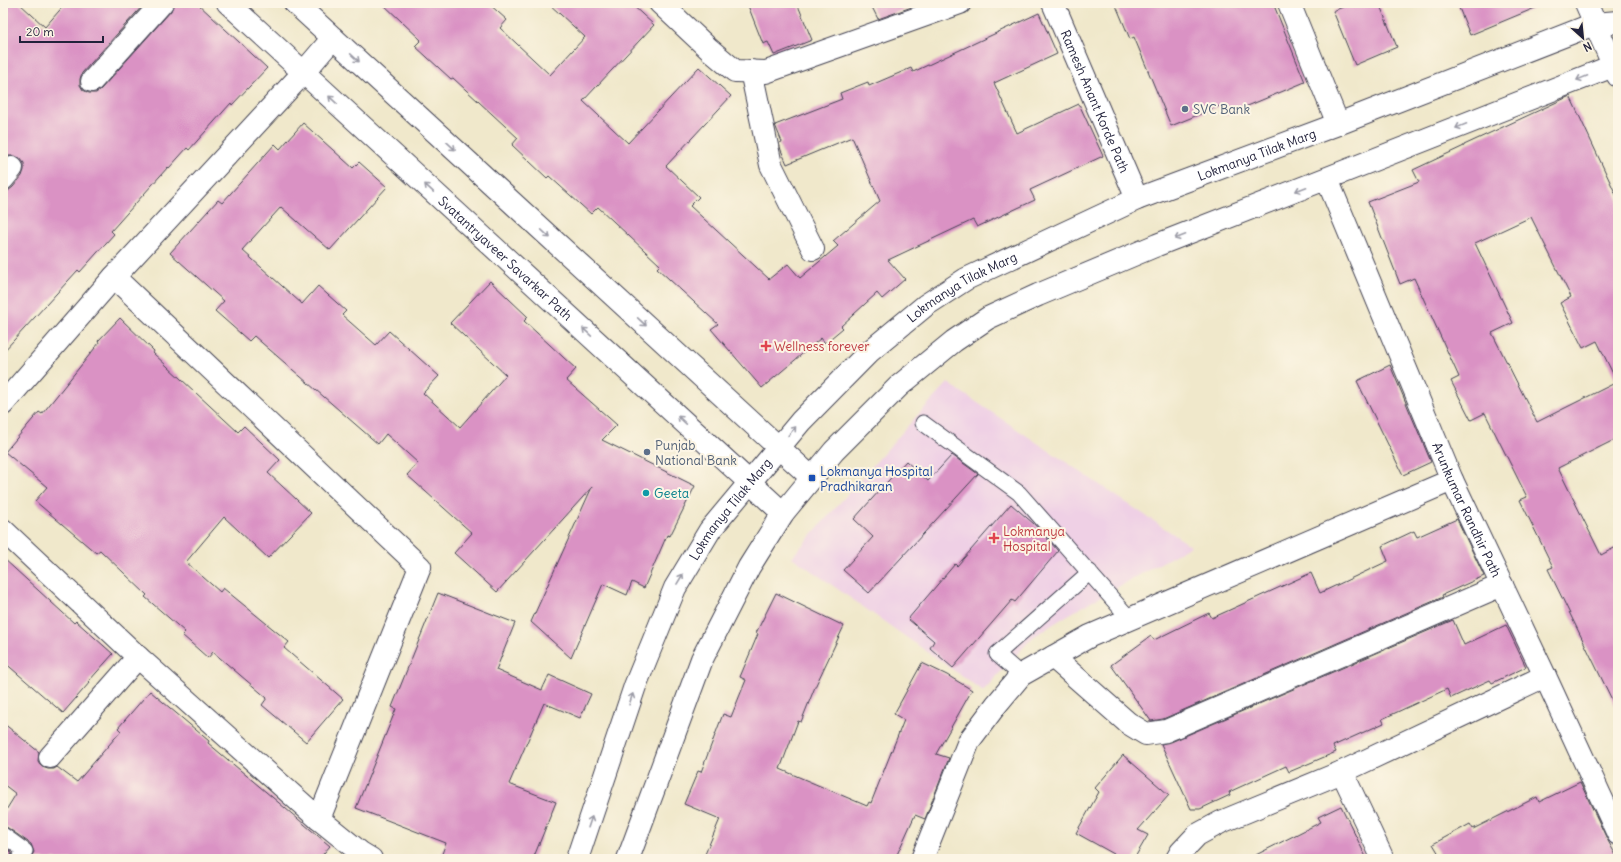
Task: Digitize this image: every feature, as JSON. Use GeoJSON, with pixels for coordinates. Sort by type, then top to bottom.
{"type":"FeatureCollection","features":[{"type":"Feature","properties":{"kind":"street"},"geometry":{"type":"LineString","coordinates":[[92,80],[162,3]]}},
{"type":"Feature","properties":{"kind":"street","name":"Svatantryaveer Savarkar Path"},"geometry":{"type":"LineString","coordinates":[[228,3],[783,513]]}},
{"type":"Feature","properties":{"kind":"street"},"geometry":{"type":"LineString","coordinates":[[295,3],[812,478]]}},
{"type":"Feature","properties":{"kind":"street"},"geometry":{"type":"LineString","coordinates":[[660,3],[735,71],[766,72],[960,3]]}},
{"type":"Feature","properties":{"kind":"street","name":"Ramesh Anant Korde Path"},"geometry":{"type":"LineString","coordinates":[[1053,3],[1137,199]]}},
{"type":"Feature","properties":{"kind":"street"},"geometry":{"type":"LineString","coordinates":[[1289,3],[1338,124]]}},
{"type":"Feature","properties":{"kind":"street"},"geometry":{"type":"LineString","coordinates":[[628,859],[702,659],[749,567],[783,513],[834,451],[899,386],[954,341],[988,318],[1038,295],[1157,245],[1617,68],[1594,24],[1586,3]]}},
{"type":"Feature","properties":{"kind":"street","name":"Lokmanya Tilak Marg"},"geometry":{"type":"LineString","coordinates":[[577,859],[635,686],[675,588],[710,530],[801,421],[869,352],[926,305],[966,279],[1137,199],[1338,124],[1594,24],[1618,22]]}},
{"type":"Feature","properties":{"kind":"street"},"geometry":{"type":"LineString","coordinates":[[3,404],[114,277],[304,72],[333,38]]}},
{"type":"Feature","properties":{"kind":"street"},"geometry":{"type":"LineString","coordinates":[[751,71],[771,165],[813,249]]}},
{"type":"Feature","properties":{"kind":"street","name":"Arunkumar Randhir Path"},"geometry":{"type":"LineString","coordinates":[[1327,179],[1452,480],[1618,834]]}},
{"type":"Feature","properties":{"kind":"street"},"geometry":{"type":"LineString","coordinates":[[114,277],[420,567],[319,819]]}},
{"type":"Feature","properties":{"kind":"street"},"geometry":{"type":"LineString","coordinates":[[922,859],[969,741],[1021,675],[1090,636],[1452,480]]}},
{"type":"Feature","properties":{"kind":"street"},"geometry":{"type":"LineString","coordinates":[[3,530],[138,657],[319,819],[361,853],[371,859]]}},
{"type":"Feature","properties":{"kind":"street"},"geometry":{"type":"LineString","coordinates":[[1053,657],[1128,722],[1146,734],[1166,731],[1502,585]]}},
{"type":"Feature","properties":{"kind":"street"},"geometry":{"type":"LineString","coordinates":[[50,757],[138,657]]}},
{"type":"Feature","properties":{"kind":"street"},"geometry":{"type":"LineString","coordinates":[[1177,859],[1181,852],[1197,835],[1221,822],[1342,772],[1545,676]]}},
{"type":"Feature","properties":{"kind":"street"},"geometry":{"type":"LineString","coordinates":[[1342,772],[1383,859]]}},
{"type":"Feature","properties":{"kind":"lane"},"geometry":{"type":"LineString","coordinates":[[923,423],[1019,493],[1130,619]]}},
{"type":"Feature","properties":{"kind":"lane"},"geometry":{"type":"LineString","coordinates":[[1021,675],[997,654],[1090,572]]}},
{"type":"Feature","properties":{"kind":"lane"},"geometry":{"type":"LineString","coordinates":[[3,835],[25,851],[19,859]]}},
{"type":"Feature","properties":{"kind":"shaded area","name":"Lokmanya Hospital"},"geometry":{"type":"Polygon","coordinates":[[[948,383],[1191,546],[1068,615],[1033,637],[983,691],[792,557],[914,419],[948,383]]]}},
{"type":"Feature","properties":{"kind":"building"},"geometry":{"type":"Polygon","coordinates":[[[3,3],[19,3],[45,27],[66,3],[145,3],[82,73],[80,85],[83,90],[89,93],[96,93],[101,89],[171,11],[174,3],[197,3],[267,68],[232,105],[231,103],[189,150],[187,148],[169,168],[168,167],[111,231],[114,234],[80,272],[78,270],[3,352],[3,191],[8,191],[22,176],[24,163],[20,158],[14,156],[8,156],[3,160],[3,3]]]}},
{"type":"Feature","properties":{"kind":"building"},"geometry":{"type":"Polygon","coordinates":[[[382,3],[488,3],[507,20],[500,28],[550,75],[585,37],[548,3],[630,3],[654,25],[583,101],[628,143],[699,67],[731,96],[666,166],[699,197],[690,206],[769,279],[788,264],[800,278],[838,246],[833,241],[880,201],[852,137],[787,164],[779,143],[782,142],[775,125],[842,99],[840,93],[868,82],[869,86],[911,68],[913,72],[1039,13],[1057,54],[994,83],[1017,133],[1079,104],[1103,156],[1030,190],[1035,200],[977,227],[973,220],[888,260],[905,279],[882,299],[877,293],[841,326],[843,328],[825,343],[821,338],[762,388],[711,329],[718,324],[657,268],[660,265],[598,207],[591,214],[549,176],[547,178],[512,145],[518,138],[453,78],[451,79],[415,46],[421,40],[382,3]]]}},
{"type":"Feature","properties":{"kind":"building"},"geometry":{"type":"Polygon","coordinates":[[[747,3],[797,3],[812,40],[774,55],[768,42],[763,44],[747,3]]]}},
{"type":"Feature","properties":{"kind":"building"},"geometry":{"type":"Polygon","coordinates":[[[870,3],[923,3],[878,19],[870,3]]]}},
{"type":"Feature","properties":{"kind":"building"},"geometry":{"type":"Polygon","coordinates":[[[1115,3],[1273,3],[1305,82],[1226,115],[1222,105],[1171,126],[1134,37],[1130,39],[1115,3]]]}},
{"type":"Feature","properties":{"kind":"building"},"geometry":{"type":"Polygon","coordinates":[[[1353,3],[1379,3],[1397,47],[1355,65],[1333,11],[1353,3]]]}},
{"type":"Feature","properties":{"kind":"building"},"geometry":{"type":"Polygon","coordinates":[[[1457,3],[1547,3],[1470,35],[1457,3]]]}},
{"type":"Feature","properties":{"kind":"building"},"geometry":{"type":"Polygon","coordinates":[[[1570,96],[1618,199],[1618,438],[1558,468],[1601,555],[1618,546],[1618,712],[1548,569],[1553,567],[1520,500],[1527,497],[1485,413],[1471,420],[1451,381],[1459,377],[1414,278],[1400,284],[1368,202],[1419,182],[1413,170],[1570,96]],[[1531,217],[1475,243],[1513,323],[1492,333],[1537,422],[1617,382],[1597,341],[1583,348],[1560,303],[1571,297],[1531,217]]]}},
{"type":"Feature","properties":{"kind":"building"},"geometry":{"type":"Polygon","coordinates":[[[303,123],[353,168],[359,162],[387,187],[330,250],[281,207],[242,250],[302,304],[318,286],[346,311],[342,315],[376,345],[389,331],[439,376],[423,393],[460,427],[506,375],[450,323],[490,281],[528,317],[524,321],[576,369],[566,380],[617,425],[602,440],[695,486],[670,536],[667,535],[644,588],[632,582],[627,595],[603,584],[571,658],[531,622],[592,487],[497,592],[454,553],[472,533],[407,475],[418,463],[386,434],[378,444],[254,336],[249,341],[215,311],[224,301],[170,253],[218,200],[222,203],[275,144],[280,149],[303,123]]]}},
{"type":"Feature","properties":{"kind":"building"},"geometry":{"type":"Polygon","coordinates":[[[120,318],[154,351],[153,353],[238,432],[244,426],[280,460],[268,473],[311,513],[268,558],[224,517],[186,562],[220,592],[223,588],[289,642],[284,648],[343,699],[306,742],[262,705],[267,698],[213,652],[208,658],[182,635],[185,632],[145,597],[147,595],[100,550],[96,553],[35,501],[47,487],[5,452],[39,412],[42,414],[99,343],[98,341],[120,318]]]}},
{"type":"Feature","properties":{"kind":"building"},"geometry":{"type":"Polygon","coordinates":[[[1390,365],[1431,462],[1403,475],[1357,381],[1390,365]]]}},
{"type":"Feature","properties":{"kind":"building"},"geometry":{"type":"Polygon","coordinates":[[[952,455],[978,474],[869,593],[843,570],[873,537],[854,519],[906,461],[928,481],[952,455]]]}},
{"type":"Feature","properties":{"kind":"building"},"geometry":{"type":"Polygon","coordinates":[[[1011,504],[1034,524],[1058,551],[1015,602],[1012,600],[953,668],[930,648],[934,641],[908,619],[955,564],[957,566],[1011,504]]]}},
{"type":"Feature","properties":{"kind":"building"},"geometry":{"type":"Polygon","coordinates":[[[1457,519],[1484,576],[1442,595],[1443,597],[1163,719],[1151,721],[1111,665],[1151,636],[1154,640],[1209,613],[1212,618],[1311,573],[1320,593],[1388,561],[1382,546],[1414,531],[1417,537],[1457,519]]]}},
{"type":"Feature","properties":{"kind":"building"},"geometry":{"type":"Polygon","coordinates":[[[3,558],[74,623],[76,621],[113,654],[63,713],[3,661],[3,558]]]}},
{"type":"Feature","properties":{"kind":"building"},"geometry":{"type":"Polygon","coordinates":[[[438,593],[515,623],[496,670],[542,690],[549,675],[591,694],[580,718],[544,703],[509,784],[556,802],[533,859],[440,859],[446,843],[356,808],[396,709],[392,707],[438,593]]]}},
{"type":"Feature","properties":{"kind":"building"},"geometry":{"type":"Polygon","coordinates":[[[776,593],[844,626],[815,687],[801,722],[798,721],[780,769],[867,806],[869,802],[871,803],[904,720],[894,714],[922,663],[947,675],[972,690],[936,754],[949,758],[925,819],[915,815],[895,859],[703,859],[720,819],[684,804],[698,771],[701,772],[723,714],[731,717],[746,680],[740,677],[758,634],[756,633],[776,593]]]}},
{"type":"Feature","properties":{"kind":"building"},"geometry":{"type":"Polygon","coordinates":[[[1453,620],[1464,645],[1506,625],[1526,667],[1492,683],[1490,680],[1451,698],[1447,689],[1382,719],[1384,723],[1333,746],[1336,752],[1289,772],[1286,766],[1229,792],[1230,795],[1200,809],[1191,809],[1161,744],[1171,742],[1453,620]]]}},
{"type":"Feature","properties":{"kind":"building"},"geometry":{"type":"Polygon","coordinates":[[[150,691],[209,741],[208,743],[330,846],[319,859],[30,859],[34,852],[31,844],[3,826],[3,815],[16,794],[3,784],[3,723],[39,752],[38,761],[42,767],[54,769],[57,767],[77,782],[121,731],[118,728],[150,691]]]}},
{"type":"Feature","properties":{"kind":"building"},"geometry":{"type":"Polygon","coordinates":[[[1123,755],[1169,795],[1138,830],[1148,835],[1134,859],[1123,859],[1076,833],[1099,792],[1095,788],[1123,755]]]}},
{"type":"Feature","properties":{"kind":"building"},"geometry":{"type":"Polygon","coordinates":[[[1580,782],[1618,859],[1442,859],[1433,844],[1470,824],[1473,829],[1537,797],[1539,802],[1580,782]]]}},
{"type":"Feature","properties":{"kind":"building"},"geometry":{"type":"Polygon","coordinates":[[[1341,806],[1367,859],[1248,859],[1321,822],[1318,817],[1341,806]]]}},
{"type":"Feature","properties":{"kind":"building"},"geometry":{"type":"Polygon","coordinates":[[[3,846],[12,853],[10,859],[3,859],[3,846]]]}},
{"type":"Feature","properties":{"kind":"place","name":"SVC Bank"},"geometry":{"type":"Point","coordinates":[1185,109]}},
{"type":"Feature","properties":{"kind":"place","name":"Wellness forever"},"geometry":{"type":"Point","coordinates":[766,346]}},
{"type":"Feature","properties":{"kind":"place","name":"Punjab National Bank"},"geometry":{"type":"Point","coordinates":[647,452]}},
{"type":"Feature","properties":{"kind":"place","name":"Lokmanya Hospital Pradhikaran"},"geometry":{"type":"Point","coordinates":[812,478]}},
{"type":"Feature","properties":{"kind":"place","name":"Geeta"},"geometry":{"type":"Point","coordinates":[646,493]}},
{"type":"Feature","properties":{"kind":"place","name":"Lokmanya Hospital"},"geometry":{"type":"Point","coordinates":[994,538]}}]}
